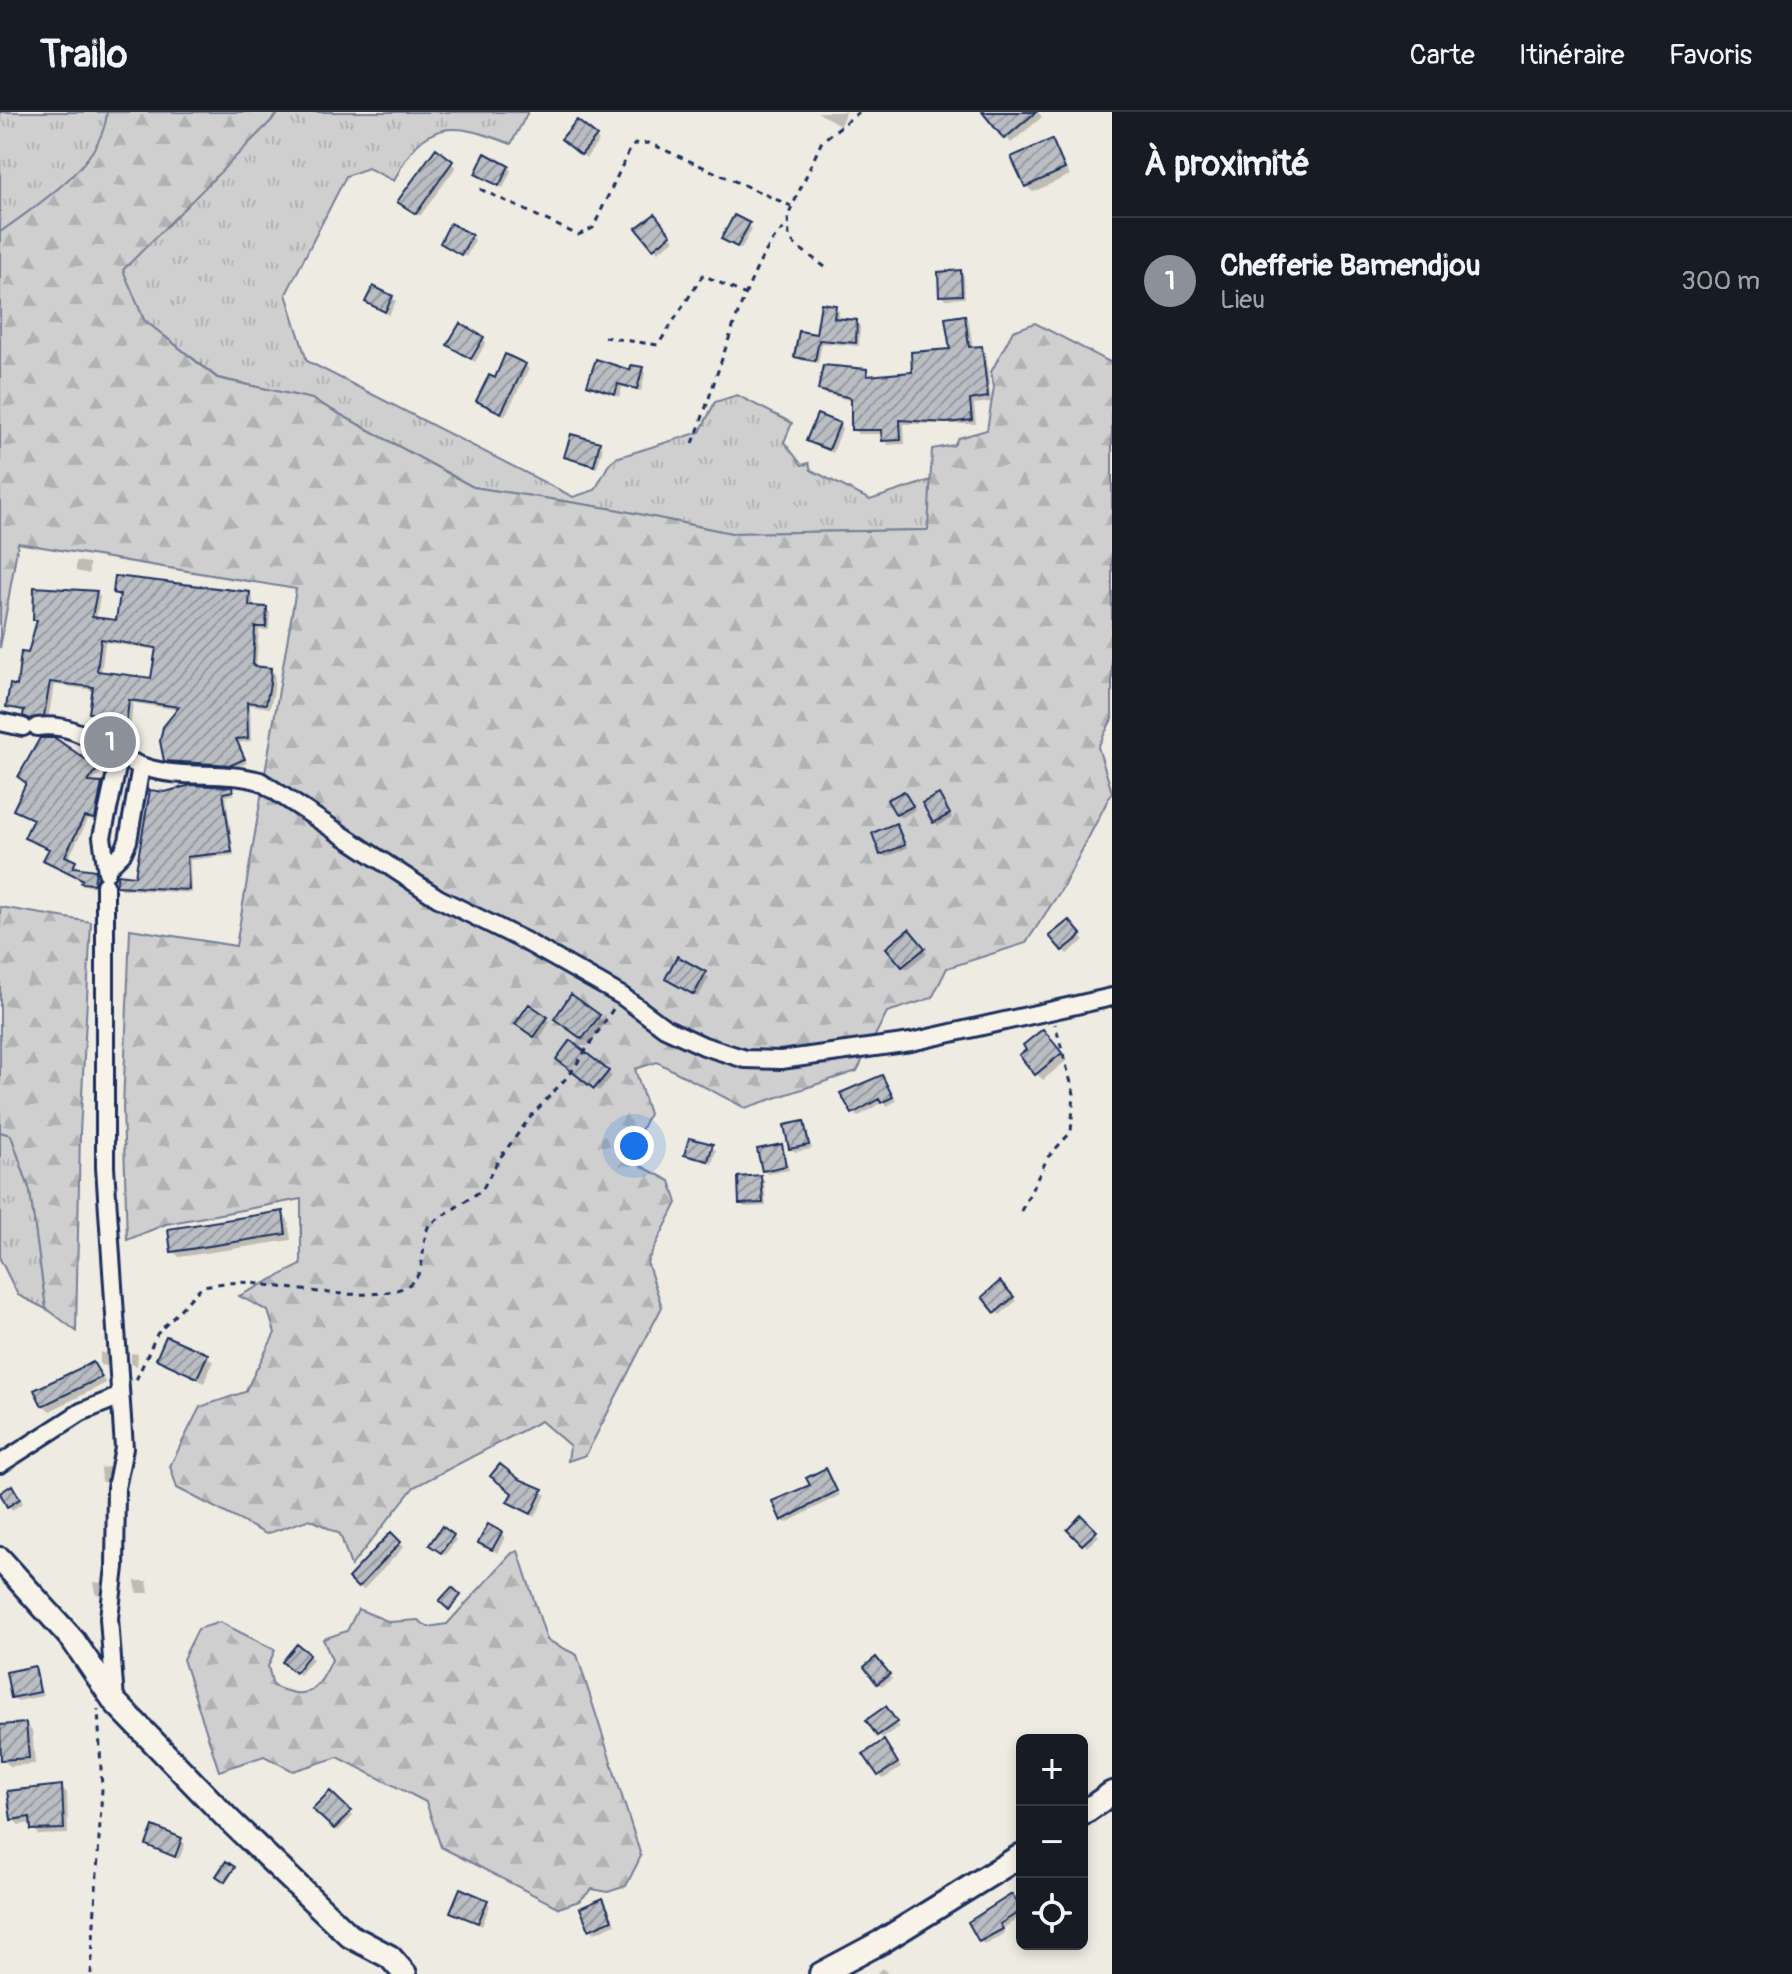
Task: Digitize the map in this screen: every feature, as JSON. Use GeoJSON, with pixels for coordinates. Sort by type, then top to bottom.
{"type":"FeatureCollection","features":[{"type":"Feature","properties":{"kind":"main road"},"geometry":{"type":"LineString","coordinates":[[0,1559],[73,1640],[106,1704],[350,1936],[390,1957],[405,1974]]}},
{"type":"Feature","properties":{"kind":"main road"},"geometry":{"type":"LineString","coordinates":[[1088,1810],[1112,1793]]}},
{"type":"Feature","properties":{"kind":"main road"},"geometry":{"type":"LineString","coordinates":[[821,1974],[881,1942],[1016,1859]]}},
{"type":"Feature","properties":{"kind":"street"},"geometry":{"type":"LineString","coordinates":[[0,722],[30,727],[71,727],[141,766],[190,777],[237,775],[260,781],[438,898],[525,941],[622,996],[665,1028],[704,1046],[757,1060],[781,1060],[911,1042],[1112,997]]}},
{"type":"Feature","properties":{"kind":"street"},"geometry":{"type":"LineString","coordinates":[[106,1704],[109,1618],[115,1567],[116,1488],[124,1448],[118,1397],[105,1167],[107,875],[102,837],[120,754]]}},
{"type":"Feature","properties":{"kind":"street"},"geometry":{"type":"LineString","coordinates":[[107,875],[128,841],[141,766]]}},
{"type":"Feature","properties":{"kind":"street"},"geometry":{"type":"LineString","coordinates":[[0,1464],[81,1412],[118,1397]]}},
{"type":"Feature","properties":{"kind":"path"},"geometry":{"type":"LineString","coordinates":[[825,267],[794,244],[788,226],[791,206],[822,141],[859,112]]}},
{"type":"Feature","properties":{"kind":"path"},"geometry":{"type":"LineString","coordinates":[[480,189],[578,235],[586,233],[593,228],[630,149],[635,144],[649,143],[791,206]]}},
{"type":"Feature","properties":{"kind":"path"},"geometry":{"type":"LineString","coordinates":[[693,443],[708,409],[728,338],[746,295],[772,237],[788,226]]}},
{"type":"Feature","properties":{"kind":"path"},"geometry":{"type":"LineString","coordinates":[[604,337],[658,345],[703,275],[746,295]]}},
{"type":"Feature","properties":{"kind":"path"},"geometry":{"type":"LineString","coordinates":[[118,1397],[135,1381],[157,1334],[202,1286],[248,1282],[357,1295],[405,1288],[414,1282],[420,1271],[424,1234],[429,1225],[482,1190],[499,1159],[532,1115],[570,1074],[622,996]]}},
{"type":"Feature","properties":{"kind":"path"},"geometry":{"type":"LineString","coordinates":[[1021,1211],[1048,1157],[1071,1132],[1074,1094],[1050,1009]]}},
{"type":"Feature","properties":{"kind":"path"},"geometry":{"type":"LineString","coordinates":[[91,1974],[106,1704]]}},
{"type":"Feature","properties":{"kind":"green space"},"geometry":{"type":"Polygon","coordinates":[[[0,112],[528,112],[511,144],[473,132],[442,130],[429,135],[417,145],[394,181],[368,168],[346,176],[286,294],[307,361],[573,497],[595,490],[609,464],[616,458],[700,432],[715,402],[737,395],[792,423],[784,442],[802,465],[809,463],[811,470],[870,500],[931,480],[929,530],[731,533],[614,509],[473,487],[312,399],[218,378],[144,320],[122,270],[0,254],[0,112]]]}},
{"type":"Feature","properties":{"kind":"green space"},"geometry":{"type":"Polygon","coordinates":[[[107,112],[280,112],[123,270],[144,320],[217,378],[312,399],[473,487],[614,509],[731,533],[928,530],[932,449],[954,445],[958,438],[987,430],[994,387],[991,372],[1013,331],[1035,323],[1112,363],[1112,719],[1098,747],[1112,792],[1063,887],[1026,943],[947,968],[932,998],[887,1012],[857,1071],[745,1108],[657,1062],[635,1069],[649,1114],[634,1144],[641,1166],[670,1181],[677,1203],[647,1262],[662,1307],[586,1455],[568,1461],[570,1446],[541,1421],[414,1487],[351,1566],[340,1534],[310,1519],[266,1534],[177,1488],[170,1466],[200,1407],[245,1392],[275,1333],[268,1311],[239,1296],[301,1265],[301,1199],[166,1224],[127,1240],[123,1107],[130,929],[236,946],[296,589],[18,543],[0,648],[0,232],[50,195],[82,165],[103,131],[107,112]]]}},
{"type":"Feature","properties":{"kind":"green space"},"geometry":{"type":"Polygon","coordinates":[[[0,907],[91,922],[80,1133],[76,1331],[46,1308],[30,1191],[11,1135],[0,1132],[0,907]]]}},
{"type":"Feature","properties":{"kind":"green space"},"geometry":{"type":"Polygon","coordinates":[[[0,1132],[11,1135],[30,1191],[46,1307],[50,1311],[18,1295],[0,1259],[0,1132]]]}},
{"type":"Feature","properties":{"kind":"green space"},"geometry":{"type":"Polygon","coordinates":[[[518,1551],[547,1640],[577,1655],[641,1856],[626,1886],[608,1892],[592,1889],[579,1901],[559,1908],[441,1847],[426,1802],[338,1757],[293,1771],[264,1756],[219,1771],[183,1659],[198,1629],[220,1622],[275,1650],[268,1666],[273,1686],[303,1693],[316,1687],[332,1660],[323,1639],[347,1631],[358,1609],[390,1622],[418,1620],[428,1627],[447,1624],[512,1553],[518,1551]]]}},
{"type":"Feature","properties":{"kind":"building"},"geometry":{"type":"Polygon","coordinates":[[[982,112],[1036,112],[1004,139],[982,112]]]}},
{"type":"Feature","properties":{"kind":"building"},"geometry":{"type":"Polygon","coordinates":[[[577,120],[597,136],[581,155],[561,139],[577,120]]]}},
{"type":"Feature","properties":{"kind":"building"},"geometry":{"type":"Polygon","coordinates":[[[1052,139],[1065,169],[1025,187],[1011,157],[1052,139]]]}},
{"type":"Feature","properties":{"kind":"building"},"geometry":{"type":"Polygon","coordinates":[[[436,148],[453,161],[416,214],[397,202],[436,148]]]}},
{"type":"Feature","properties":{"kind":"building"},"geometry":{"type":"Polygon","coordinates":[[[485,153],[509,166],[499,186],[475,174],[485,153]]]}},
{"type":"Feature","properties":{"kind":"building"},"geometry":{"type":"Polygon","coordinates":[[[655,214],[671,235],[653,249],[636,228],[655,214]]]}},
{"type":"Feature","properties":{"kind":"building"},"geometry":{"type":"Polygon","coordinates":[[[734,215],[750,223],[737,247],[721,239],[734,215]]]}},
{"type":"Feature","properties":{"kind":"building"},"geometry":{"type":"Polygon","coordinates":[[[450,223],[472,235],[461,255],[440,243],[450,223]]]}},
{"type":"Feature","properties":{"kind":"building"},"geometry":{"type":"Polygon","coordinates":[[[961,270],[962,295],[939,296],[938,272],[961,270]]]}},
{"type":"Feature","properties":{"kind":"building"},"geometry":{"type":"Polygon","coordinates":[[[373,286],[393,296],[385,312],[365,302],[373,286]]]}},
{"type":"Feature","properties":{"kind":"building"},"geometry":{"type":"Polygon","coordinates":[[[821,303],[836,305],[834,318],[857,320],[856,343],[819,340],[815,361],[794,357],[799,331],[816,334],[821,303]]]}},
{"type":"Feature","properties":{"kind":"building"},"geometry":{"type":"Polygon","coordinates":[[[965,315],[969,347],[982,346],[988,397],[970,400],[972,420],[947,423],[900,420],[901,440],[882,441],[881,430],[851,430],[851,398],[818,390],[823,365],[867,369],[867,376],[912,372],[911,352],[950,349],[945,318],[965,315]]]}},
{"type":"Feature","properties":{"kind":"building"},"geometry":{"type":"Polygon","coordinates":[[[460,323],[484,337],[471,359],[447,345],[460,323]]]}},
{"type":"Feature","properties":{"kind":"building"},"geometry":{"type":"Polygon","coordinates":[[[505,354],[526,364],[501,413],[476,401],[489,375],[495,378],[505,354]]]}},
{"type":"Feature","properties":{"kind":"building"},"geometry":{"type":"Polygon","coordinates":[[[596,359],[630,370],[631,365],[643,367],[637,389],[618,384],[615,394],[587,385],[596,359]]]}},
{"type":"Feature","properties":{"kind":"building"},"geometry":{"type":"Polygon","coordinates":[[[817,414],[840,423],[829,450],[806,441],[817,414]]]}},
{"type":"Feature","properties":{"kind":"building"},"geometry":{"type":"Polygon","coordinates":[[[571,434],[600,442],[594,466],[564,457],[571,434]]]}},
{"type":"Feature","properties":{"kind":"building"},"geometry":{"type":"Polygon","coordinates":[[[115,576],[250,592],[249,606],[267,607],[266,627],[255,627],[253,666],[271,668],[270,684],[266,704],[247,702],[248,738],[236,739],[245,759],[231,765],[164,761],[160,741],[163,727],[179,707],[129,700],[125,734],[108,731],[110,717],[89,713],[93,687],[50,682],[44,716],[30,719],[23,716],[24,710],[6,707],[10,684],[17,686],[21,652],[28,653],[37,620],[33,620],[34,587],[97,591],[92,617],[116,620],[120,595],[113,593],[115,576]],[[101,639],[97,671],[151,678],[156,648],[101,639]]]}},
{"type":"Feature","properties":{"kind":"building"},"geometry":{"type":"Polygon","coordinates":[[[40,738],[55,738],[98,768],[88,782],[102,783],[95,819],[84,817],[65,856],[76,861],[73,867],[96,870],[94,884],[81,883],[82,879],[43,860],[49,849],[24,838],[33,819],[13,810],[26,783],[18,777],[40,738]]]}},
{"type":"Feature","properties":{"kind":"building"},"geometry":{"type":"Polygon","coordinates":[[[191,785],[232,787],[233,791],[223,793],[232,852],[187,857],[189,890],[116,886],[118,874],[135,876],[150,790],[165,792],[191,785]]]}},
{"type":"Feature","properties":{"kind":"building"},"geometry":{"type":"Polygon","coordinates":[[[904,791],[913,806],[896,815],[887,800],[904,791]]]}},
{"type":"Feature","properties":{"kind":"building"},"geometry":{"type":"Polygon","coordinates":[[[939,794],[950,814],[933,823],[922,803],[939,794]]]}},
{"type":"Feature","properties":{"kind":"building"},"geometry":{"type":"Polygon","coordinates":[[[896,823],[905,845],[880,855],[872,833],[896,823]]]}},
{"type":"Feature","properties":{"kind":"building"},"geometry":{"type":"Polygon","coordinates":[[[1069,920],[1082,935],[1062,951],[1049,936],[1069,920]]]}},
{"type":"Feature","properties":{"kind":"building"},"geometry":{"type":"Polygon","coordinates":[[[909,929],[925,948],[902,967],[886,948],[909,929]]]}},
{"type":"Feature","properties":{"kind":"building"},"geometry":{"type":"Polygon","coordinates":[[[677,956],[706,972],[694,995],[665,979],[677,956]]]}},
{"type":"Feature","properties":{"kind":"building"},"geometry":{"type":"Polygon","coordinates":[[[571,994],[600,1015],[582,1039],[554,1019],[571,994]]]}},
{"type":"Feature","properties":{"kind":"building"},"geometry":{"type":"Polygon","coordinates":[[[529,1004],[548,1017],[534,1037],[515,1024],[529,1004]]]}},
{"type":"Feature","properties":{"kind":"building"},"geometry":{"type":"Polygon","coordinates":[[[1043,1029],[1062,1053],[1035,1075],[1019,1055],[1026,1050],[1023,1045],[1043,1029]]]}},
{"type":"Feature","properties":{"kind":"building"},"geometry":{"type":"Polygon","coordinates":[[[570,1040],[609,1071],[594,1089],[556,1059],[570,1040]]]}},
{"type":"Feature","properties":{"kind":"building"},"geometry":{"type":"Polygon","coordinates":[[[882,1075],[893,1097],[881,1103],[879,1099],[852,1114],[840,1093],[882,1075]]]}},
{"type":"Feature","properties":{"kind":"building"},"geometry":{"type":"Polygon","coordinates":[[[804,1121],[809,1145],[789,1149],[784,1125],[804,1121]]]}},
{"type":"Feature","properties":{"kind":"building"},"geometry":{"type":"Polygon","coordinates":[[[689,1138],[713,1144],[708,1161],[684,1155],[689,1138]]]}},
{"type":"Feature","properties":{"kind":"building"},"geometry":{"type":"Polygon","coordinates":[[[782,1144],[786,1166],[762,1171],[757,1149],[782,1144]]]}},
{"type":"Feature","properties":{"kind":"building"},"geometry":{"type":"Polygon","coordinates":[[[761,1175],[763,1203],[739,1204],[738,1177],[761,1175]]]}},
{"type":"Feature","properties":{"kind":"building"},"geometry":{"type":"Polygon","coordinates":[[[283,1211],[286,1234],[171,1252],[168,1229],[283,1211]]]}},
{"type":"Feature","properties":{"kind":"building"},"geometry":{"type":"Polygon","coordinates":[[[1000,1281],[1014,1297],[995,1313],[982,1297],[1000,1281]]]}},
{"type":"Feature","properties":{"kind":"building"},"geometry":{"type":"Polygon","coordinates":[[[166,1336],[208,1354],[197,1378],[156,1359],[166,1336]]]}},
{"type":"Feature","properties":{"kind":"building"},"geometry":{"type":"Polygon","coordinates":[[[93,1362],[102,1377],[42,1406],[34,1390],[93,1362]]]}},
{"type":"Feature","properties":{"kind":"building"},"geometry":{"type":"Polygon","coordinates":[[[500,1464],[519,1479],[543,1489],[531,1514],[507,1502],[512,1493],[490,1476],[500,1464]]]}},
{"type":"Feature","properties":{"kind":"building"},"geometry":{"type":"Polygon","coordinates":[[[826,1468],[837,1491],[781,1521],[772,1501],[810,1485],[806,1478],[826,1468]]]}},
{"type":"Feature","properties":{"kind":"building"},"geometry":{"type":"Polygon","coordinates":[[[12,1485],[20,1499],[7,1507],[0,1493],[12,1485]]]}},
{"type":"Feature","properties":{"kind":"building"},"geometry":{"type":"Polygon","coordinates":[[[1081,1515],[1097,1531],[1082,1545],[1067,1530],[1081,1515]]]}},
{"type":"Feature","properties":{"kind":"building"},"geometry":{"type":"Polygon","coordinates":[[[488,1524],[502,1532],[492,1550],[478,1543],[488,1524]]]}},
{"type":"Feature","properties":{"kind":"building"},"geometry":{"type":"Polygon","coordinates":[[[442,1526],[454,1535],[441,1553],[429,1545],[442,1526]]]}},
{"type":"Feature","properties":{"kind":"building"},"geometry":{"type":"Polygon","coordinates":[[[391,1532],[401,1542],[358,1588],[348,1578],[391,1532]]]}},
{"type":"Feature","properties":{"kind":"building"},"geometry":{"type":"Polygon","coordinates":[[[452,1587],[461,1595],[449,1610],[439,1601],[452,1587]]]}},
{"type":"Feature","properties":{"kind":"building"},"geometry":{"type":"Polygon","coordinates":[[[297,1644],[310,1654],[295,1673],[282,1662],[297,1644]]]}},
{"type":"Feature","properties":{"kind":"building"},"geometry":{"type":"Polygon","coordinates":[[[876,1657],[890,1674],[877,1684],[864,1667],[876,1657]]]}},
{"type":"Feature","properties":{"kind":"building"},"geometry":{"type":"Polygon","coordinates":[[[35,1666],[40,1692],[11,1698],[6,1672],[35,1666]]]}},
{"type":"Feature","properties":{"kind":"building"},"geometry":{"type":"Polygon","coordinates":[[[886,1706],[897,1722],[877,1736],[866,1720],[886,1706]]]}},
{"type":"Feature","properties":{"kind":"building"},"geometry":{"type":"Polygon","coordinates":[[[26,1723],[29,1758],[1,1760],[0,1725],[26,1723]]]}},
{"type":"Feature","properties":{"kind":"building"},"geometry":{"type":"Polygon","coordinates":[[[884,1740],[898,1763],[878,1776],[863,1754],[884,1740]]]}},
{"type":"Feature","properties":{"kind":"building"},"geometry":{"type":"Polygon","coordinates":[[[62,1785],[64,1829],[31,1830],[30,1817],[11,1820],[7,1791],[62,1785]]]}},
{"type":"Feature","properties":{"kind":"building"},"geometry":{"type":"Polygon","coordinates":[[[330,1791],[351,1811],[334,1829],[312,1809],[330,1791]]]}},
{"type":"Feature","properties":{"kind":"building"},"geometry":{"type":"Polygon","coordinates":[[[153,1826],[182,1838],[175,1857],[146,1845],[153,1826]]]}},
{"type":"Feature","properties":{"kind":"building"},"geometry":{"type":"Polygon","coordinates":[[[226,1861],[235,1867],[225,1882],[216,1876],[226,1861]]]}},
{"type":"Feature","properties":{"kind":"building"},"geometry":{"type":"Polygon","coordinates":[[[460,1888],[488,1900],[478,1923],[450,1912],[460,1888]]]}},
{"type":"Feature","properties":{"kind":"building"},"geometry":{"type":"Polygon","coordinates":[[[1012,1894],[1016,1900],[1016,1914],[1000,1924],[1003,1929],[979,1942],[968,1922],[1012,1894]]]}},
{"type":"Feature","properties":{"kind":"building"},"geometry":{"type":"Polygon","coordinates":[[[603,1898],[612,1920],[589,1930],[580,1908],[603,1898]]]}},
{"type":"Feature","properties":{"kind":"place","name":"Chefferie Bamendjou"},"geometry":{"type":"Point","coordinates":[110,742]}}]}
